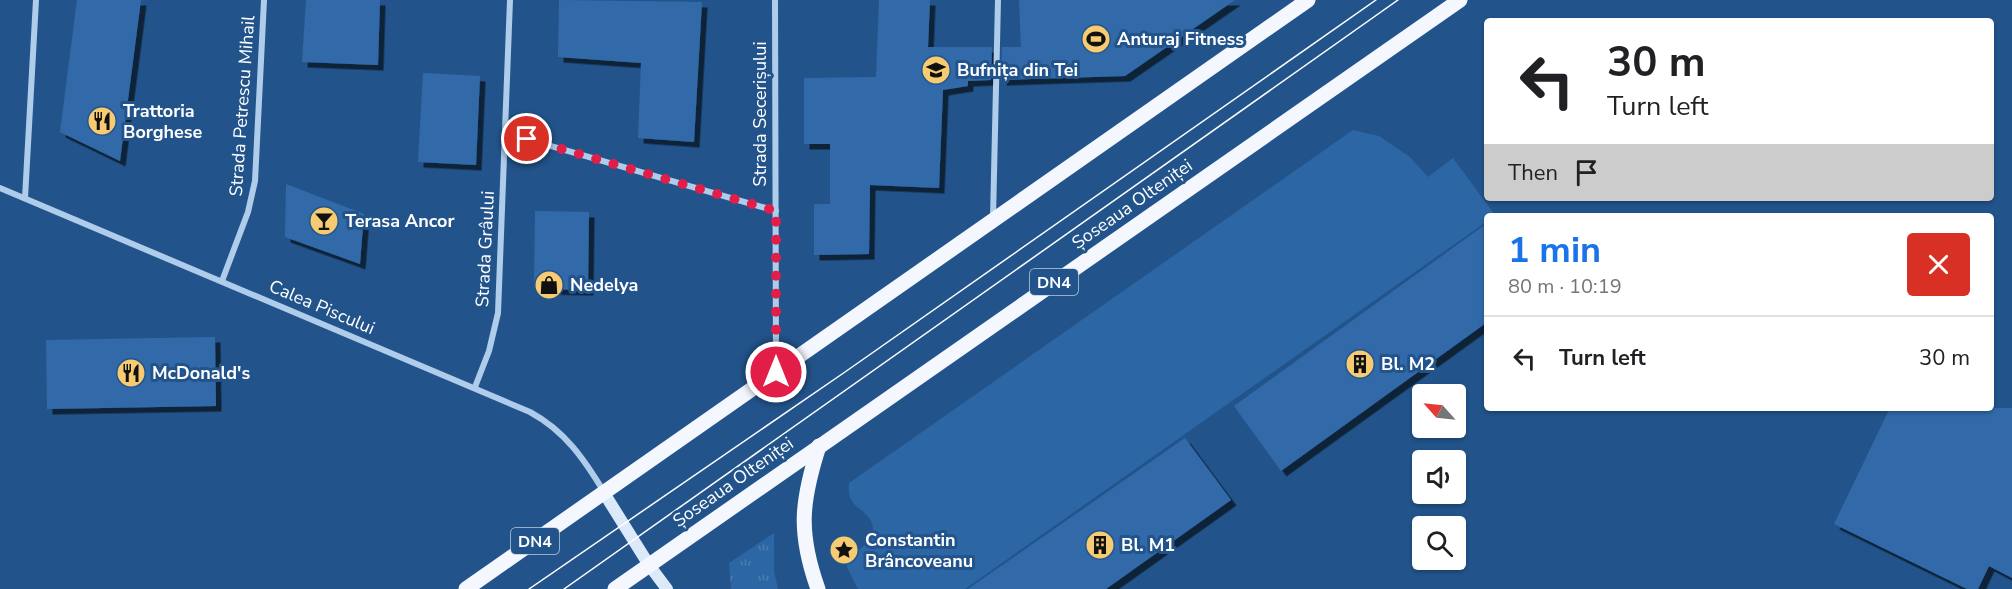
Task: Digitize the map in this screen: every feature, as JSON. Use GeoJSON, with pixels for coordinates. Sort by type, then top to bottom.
{"type":"FeatureCollection","features":[{"type":"Feature","properties":{"kind":"main road","name":"DN4"},"geometry":{"type":"LineString","coordinates":[[466,589],[1308,0]]}},
{"type":"Feature","properties":{"kind":"main road","name":"Șoseaua Olteniței"},"geometry":{"type":"LineString","coordinates":[[615,589],[1460,0]]}},
{"type":"Feature","properties":{"kind":"main road"},"geometry":{"type":"LineString","coordinates":[[818,589],[810,568],[803,504],[819,446]]}},
{"type":"Feature","properties":{"kind":"main road"},"geometry":{"type":"LineString","coordinates":[[604,493],[649,565],[667,589]]}},
{"type":"Feature","properties":{"kind":"street"},"geometry":{"type":"LineString","coordinates":[[25,198],[36,0]]}},
{"type":"Feature","properties":{"kind":"street","name":"Strada Petrescu Mihail"},"geometry":{"type":"LineString","coordinates":[[222,281],[248,212],[254,189],[264,0]]}},
{"type":"Feature","properties":{"kind":"street","name":"Strada Grâului"},"geometry":{"type":"LineString","coordinates":[[475,387],[489,351],[498,313],[510,0]]}},
{"type":"Feature","properties":{"kind":"street","name":"Strada Secerișului"},"geometry":{"type":"LineString","coordinates":[[775,0],[776,372]]}},
{"type":"Feature","properties":{"kind":"street"},"geometry":{"type":"LineString","coordinates":[[993,220],[998,0]]}},
{"type":"Feature","properties":{"kind":"street"},"geometry":{"type":"LineString","coordinates":[[506,133],[776,211]]}},
{"type":"Feature","properties":{"kind":"street","name":"Calea Piscului"},"geometry":{"type":"LineString","coordinates":[[0,188],[475,387],[547,421],[576,449],[604,493]]}},
{"type":"Feature","properties":{"kind":"green space"},"geometry":{"type":"Polygon","coordinates":[[[1353,130],[1379,136],[1410,157],[1428,177],[1453,158],[1494,213],[1484,213],[1484,223],[965,589],[858,589],[847,567],[846,557],[863,547],[873,531],[869,518],[850,497],[849,483],[1353,130]]]}},
{"type":"Feature","properties":{"kind":"green space"},"geometry":{"type":"Polygon","coordinates":[[[774,533],[774,571],[778,589],[731,589],[729,563],[774,533]]]}},
{"type":"Feature","properties":{"kind":"building"},"geometry":{"type":"Polygon","coordinates":[[[77,0],[141,0],[120,161],[60,132],[77,0]]]}},
{"type":"Feature","properties":{"kind":"building"},"geometry":{"type":"Polygon","coordinates":[[[306,0],[380,0],[378,65],[302,62],[306,0]]]}},
{"type":"Feature","properties":{"kind":"building"},"geometry":{"type":"Polygon","coordinates":[[[559,0],[702,2],[694,142],[638,138],[641,63],[558,57],[559,0]]]}},
{"type":"Feature","properties":{"kind":"building"},"geometry":{"type":"Polygon","coordinates":[[[879,0],[930,0],[928,47],[992,47],[991,80],[968,81],[968,86],[943,90],[939,188],[870,185],[869,254],[814,255],[814,204],[830,204],[830,144],[804,144],[804,78],[876,77],[879,0]]]}},
{"type":"Feature","properties":{"kind":"building"},"geometry":{"type":"Polygon","coordinates":[[[1019,0],[1235,0],[1125,76],[1001,80],[1002,47],[1021,47],[1019,0]]]}},
{"type":"Feature","properties":{"kind":"building"},"geometry":{"type":"Polygon","coordinates":[[[423,73],[480,76],[476,165],[418,162],[423,73]]]}},
{"type":"Feature","properties":{"kind":"building","name":"Terasa Ancor"},"geometry":{"type":"Polygon","coordinates":[[[286,184],[364,214],[360,264],[285,237],[286,184]]]}},
{"type":"Feature","properties":{"kind":"building"},"geometry":{"type":"Polygon","coordinates":[[[535,211],[589,212],[588,290],[534,289],[535,211]]]}},
{"type":"Feature","properties":{"kind":"building","name":"Bl. M2"},"geometry":{"type":"Polygon","coordinates":[[[1484,225],[1484,324],[1281,471],[1234,406],[1484,225]]]}},
{"type":"Feature","properties":{"kind":"building","name":"McDonald's"},"geometry":{"type":"Polygon","coordinates":[[[215,337],[216,406],[47,409],[46,340],[215,337]]]}},
{"type":"Feature","properties":{"kind":"building"},"geometry":{"type":"Polygon","coordinates":[[[1994,408],[2012,408],[2012,578],[1989,566],[1978,589],[1967,589],[1834,524],[1889,411],[1994,411],[1994,408]]]}},
{"type":"Feature","properties":{"kind":"building","name":"Bl. M1"},"geometry":{"type":"Polygon","coordinates":[[[1185,438],[1231,500],[1106,589],[968,589],[1185,438]]]}},
{"type":"Feature","properties":{"kind":"tram line"},"geometry":{"type":"LineString","coordinates":[[529,589],[845,372],[1376,0]]}},
{"type":"Feature","properties":{"kind":"tram line"},"geometry":{"type":"LineString","coordinates":[[564,589],[1398,0]]}},
{"type":"Feature","properties":{"kind":"place","name":"Anturaj Fitness"},"geometry":{"type":"Point","coordinates":[1096,39]}},
{"type":"Feature","properties":{"kind":"place","name":"Bufnița din Tei"},"geometry":{"type":"Point","coordinates":[936,70]}},
{"type":"Feature","properties":{"kind":"place","name":"Trattoria Borghese"},"geometry":{"type":"Point","coordinates":[102,121]}},
{"type":"Feature","properties":{"kind":"place","name":"Terasa Ancor"},"geometry":{"type":"Point","coordinates":[324,221]}},
{"type":"Feature","properties":{"kind":"place","name":"Nedelya"},"geometry":{"type":"Point","coordinates":[549,285]}},
{"type":"Feature","properties":{"kind":"place","name":"Bl. M2"},"geometry":{"type":"Point","coordinates":[1360,364]}},
{"type":"Feature","properties":{"kind":"place","name":"McDonald's"},"geometry":{"type":"Point","coordinates":[131,373]}},
{"type":"Feature","properties":{"kind":"place","name":"Bl. M1"},"geometry":{"type":"Point","coordinates":[1100,545]}},
{"type":"Feature","properties":{"kind":"place","name":"Constantin Brâncoveanu"},"geometry":{"type":"Point","coordinates":[844,550]}},
{"type":"Feature","properties":{"kind":"route"},"geometry":{"type":"LineString","coordinates":[[527,139],[776,211],[776,372]]}}]}
